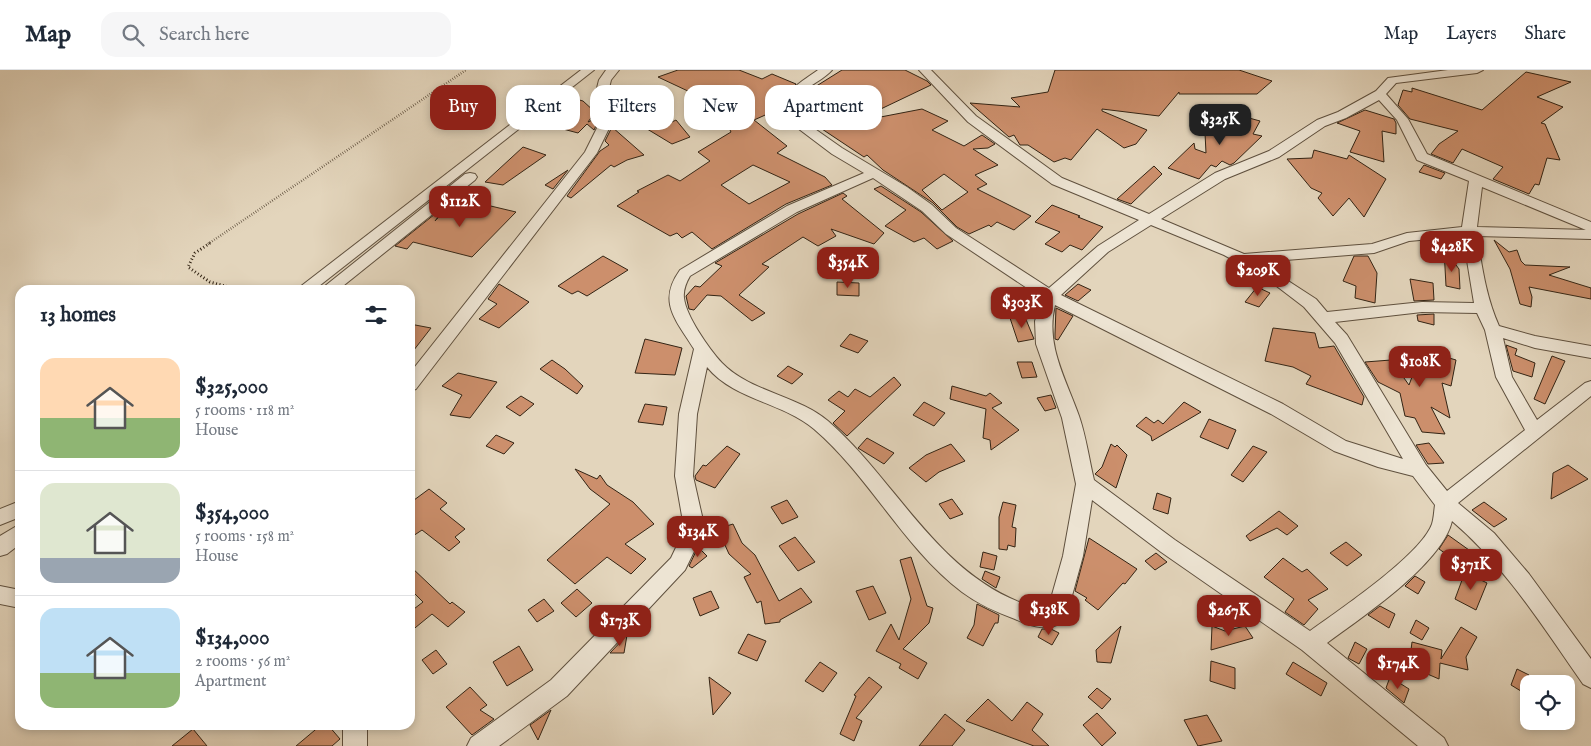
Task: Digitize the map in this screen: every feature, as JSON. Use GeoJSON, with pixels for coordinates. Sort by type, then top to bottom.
{"type":"FeatureCollection","features":[{"type":"Feature","properties":{"kind":"street"},"geometry":{"type":"LineString","coordinates":[[310,285],[588,70]]}},
{"type":"Feature","properties":{"kind":"street"},"geometry":{"type":"LineString","coordinates":[[826,70],[788,99],[785,109],[789,117],[837,151],[927,208],[951,231],[1050,296],[1277,409],[1340,446],[1378,460],[1419,470]]}},
{"type":"Feature","properties":{"kind":"street"},"geometry":{"type":"LineString","coordinates":[[925,70],[972,119],[1057,181],[1243,259],[1310,303],[1341,339],[1419,470],[1445,504],[1487,539],[1516,573],[1591,677]]}},
{"type":"Feature","properties":{"kind":"street"},"geometry":{"type":"LineString","coordinates":[[874,173],[792,209],[686,273],[677,284],[676,304],[702,349],[718,369],[747,387],[816,421],[853,457],[942,561],[985,598],[1008,609],[1044,620],[1051,619],[1058,614],[1072,556],[1085,484],[1071,418],[1044,344],[1043,321],[1050,296],[1102,249],[1220,176],[1274,154],[1321,122],[1342,115],[1380,94],[1392,80],[1477,70]]}},
{"type":"Feature","properties":{"kind":"street"},"geometry":{"type":"LineString","coordinates":[[334,285],[584,84],[610,73]]}},
{"type":"Feature","properties":{"kind":"street"},"geometry":{"type":"LineString","coordinates":[[415,378],[591,153],[611,112],[603,100],[602,91],[610,73]]}},
{"type":"Feature","properties":{"kind":"street"},"geometry":{"type":"LineString","coordinates":[[1380,94],[1402,119],[1422,157],[1591,227]]}},
{"type":"Feature","properties":{"kind":"street"},"geometry":{"type":"LineString","coordinates":[[1476,179],[1469,231],[1484,308],[1493,330],[1504,377],[1535,432]]}},
{"type":"Feature","properties":{"kind":"street"},"geometry":{"type":"LineString","coordinates":[[1243,259],[1374,248],[1407,237],[1469,231],[1591,235]]}},
{"type":"Feature","properties":{"kind":"street"},"geometry":{"type":"LineString","coordinates":[[1322,318],[1422,307],[1484,308]]}},
{"type":"Feature","properties":{"kind":"street"},"geometry":{"type":"LineString","coordinates":[[1493,330],[1535,342],[1591,352]]}},
{"type":"Feature","properties":{"kind":"street"},"geometry":{"type":"LineString","coordinates":[[479,746],[559,688],[678,564],[691,537],[692,516],[684,476],[688,414],[702,349]]}},
{"type":"Feature","properties":{"kind":"street"},"geometry":{"type":"LineString","coordinates":[[1310,643],[1381,590],[1425,550],[1441,527],[1445,504],[1591,386]]}},
{"type":"Feature","properties":{"kind":"street"},"geometry":{"type":"LineString","coordinates":[[1085,484],[1168,546],[1310,643],[1436,746]]}},
{"type":"Feature","properties":{"kind":"street"},"geometry":{"type":"LineString","coordinates":[[0,517],[15,511]]}},
{"type":"Feature","properties":{"kind":"street"},"geometry":{"type":"LineString","coordinates":[[0,548],[15,536]]}},
{"type":"Feature","properties":{"kind":"street"},"geometry":{"type":"LineString","coordinates":[[0,595],[15,598]]}},
{"type":"Feature","properties":{"kind":"street"},"geometry":{"type":"LineString","coordinates":[[355,730],[355,746]]}},
{"type":"Feature","properties":{"kind":"path"},"geometry":{"type":"LineString","coordinates":[[221,285],[210,282],[188,267],[195,253],[466,70]]}},
{"type":"Feature","properties":{"kind":"building"},"geometry":{"type":"Polygon","coordinates":[[[678,70],[739,70],[762,79],[772,74],[796,84],[765,85],[765,115],[755,120],[755,85],[684,85],[684,89],[658,77],[678,70]]]}},
{"type":"Feature","properties":{"kind":"building"},"geometry":{"type":"Polygon","coordinates":[[[842,70],[905,70],[931,85],[882,108],[882,85],[818,85],[842,70]]]}},
{"type":"Feature","properties":{"kind":"building"},"geometry":{"type":"Polygon","coordinates":[[[1055,70],[1239,70],[1272,81],[1257,94],[1179,94],[1179,92],[1159,116],[1102,109],[1102,111],[1147,130],[1136,144],[1124,148],[1097,129],[1071,160],[1065,158],[1054,162],[1028,145],[1020,145],[1014,135],[1009,137],[970,103],[1020,107],[1011,98],[1048,92],[1055,70]]]}},
{"type":"Feature","properties":{"kind":"building"},"geometry":{"type":"Polygon","coordinates":[[[1526,72],[1571,82],[1537,97],[1563,107],[1541,123],[1545,124],[1560,160],[1547,158],[1539,185],[1535,184],[1529,194],[1493,179],[1503,167],[1462,149],[1453,163],[1431,154],[1439,144],[1458,131],[1410,119],[1398,105],[1403,90],[1412,92],[1412,88],[1482,110],[1526,72]]]}},
{"type":"Feature","properties":{"kind":"building"},"geometry":{"type":"Polygon","coordinates":[[[580,100],[590,107],[590,119],[588,122],[590,121],[590,127],[587,124],[578,133],[567,130],[580,130],[580,100]]]}},
{"type":"Feature","properties":{"kind":"building"},"geometry":{"type":"Polygon","coordinates":[[[922,109],[948,121],[932,130],[964,146],[982,135],[995,144],[988,148],[973,149],[998,165],[975,175],[987,184],[977,189],[1031,216],[1014,230],[997,222],[991,227],[989,225],[969,234],[957,227],[933,203],[883,170],[867,155],[864,157],[824,130],[882,130],[882,117],[922,109]],[[944,174],[922,190],[942,210],[968,192],[944,174]]]}},
{"type":"Feature","properties":{"kind":"building"},"geometry":{"type":"Polygon","coordinates":[[[1365,110],[1394,119],[1396,123],[1396,134],[1382,131],[1384,162],[1350,152],[1360,131],[1337,123],[1365,110]]]}},
{"type":"Feature","properties":{"kind":"building"},"geometry":{"type":"Polygon","coordinates":[[[1231,113],[1260,121],[1253,134],[1262,136],[1234,163],[1230,165],[1222,161],[1216,167],[1211,165],[1199,179],[1168,168],[1194,143],[1195,149],[1206,153],[1205,133],[1231,113]]]}},
{"type":"Feature","properties":{"kind":"building"},"geometry":{"type":"Polygon","coordinates":[[[676,120],[690,137],[672,144],[649,130],[674,130],[674,121],[676,120]]]}},
{"type":"Feature","properties":{"kind":"building"},"geometry":{"type":"Polygon","coordinates":[[[755,121],[787,146],[777,153],[825,177],[832,185],[786,204],[712,249],[692,232],[682,238],[677,233],[670,236],[617,206],[639,192],[637,191],[668,175],[680,181],[710,161],[698,152],[731,132],[730,130],[755,130],[755,121]],[[753,165],[721,185],[749,204],[790,182],[753,165]]]}},
{"type":"Feature","properties":{"kind":"building"},"geometry":{"type":"Polygon","coordinates":[[[610,130],[615,130],[644,155],[627,160],[614,167],[611,165],[571,198],[567,196],[600,151],[609,145],[605,141],[610,130]]]}},
{"type":"Feature","properties":{"kind":"building"},"geometry":{"type":"Polygon","coordinates":[[[523,147],[546,155],[503,185],[485,182],[523,147]]]}},
{"type":"Feature","properties":{"kind":"building"},"geometry":{"type":"Polygon","coordinates":[[[1314,150],[1347,159],[1349,155],[1386,179],[1364,217],[1349,198],[1333,216],[1318,198],[1322,193],[1311,188],[1287,159],[1312,158],[1314,150]]]}},
{"type":"Feature","properties":{"kind":"building"},"geometry":{"type":"Polygon","coordinates":[[[1424,165],[1445,173],[1441,179],[1419,172],[1424,165]]]}},
{"type":"Feature","properties":{"kind":"building"},"geometry":{"type":"Polygon","coordinates":[[[1154,166],[1162,174],[1131,204],[1117,199],[1154,166]]]}},
{"type":"Feature","properties":{"kind":"building"},"geometry":{"type":"Polygon","coordinates":[[[568,170],[553,189],[545,185],[568,170]]]}},
{"type":"Feature","properties":{"kind":"building"},"geometry":{"type":"Polygon","coordinates":[[[881,186],[921,212],[953,241],[937,249],[924,238],[914,242],[885,226],[906,210],[874,189],[881,186]]]}},
{"type":"Feature","properties":{"kind":"building"},"geometry":{"type":"Polygon","coordinates":[[[843,193],[847,196],[842,199],[884,233],[874,244],[831,229],[836,236],[818,246],[803,237],[762,264],[769,267],[739,295],[765,313],[752,321],[721,296],[707,295],[694,310],[689,309],[686,296],[695,286],[700,287],[722,266],[715,263],[798,214],[843,193]]]}},
{"type":"Feature","properties":{"kind":"building"},"geometry":{"type":"Polygon","coordinates":[[[457,198],[516,212],[472,257],[413,242],[407,249],[395,246],[435,214],[438,217],[435,221],[457,198]]]}},
{"type":"Feature","properties":{"kind":"building"},"geometry":{"type":"Polygon","coordinates":[[[1052,205],[1103,227],[1082,250],[1070,245],[1062,252],[1045,244],[1060,232],[1035,222],[1052,205]]]}},
{"type":"Feature","properties":{"kind":"building"},"geometry":{"type":"Polygon","coordinates":[[[1494,240],[1509,252],[1517,250],[1521,261],[1525,265],[1570,267],[1549,275],[1591,288],[1591,299],[1529,287],[1532,297],[1531,307],[1520,304],[1510,269],[1494,240]]]}},
{"type":"Feature","properties":{"kind":"building"},"geometry":{"type":"Polygon","coordinates":[[[1444,249],[1459,269],[1460,289],[1446,286],[1444,249]]]}},
{"type":"Feature","properties":{"kind":"building"},"geometry":{"type":"Polygon","coordinates":[[[603,256],[628,270],[587,296],[578,291],[572,294],[558,286],[603,256]]]}},
{"type":"Feature","properties":{"kind":"building"},"geometry":{"type":"Polygon","coordinates":[[[1354,256],[1368,256],[1377,273],[1375,303],[1355,298],[1356,286],[1343,281],[1354,256]]]}},
{"type":"Feature","properties":{"kind":"building"},"geometry":{"type":"Polygon","coordinates":[[[1410,279],[1433,283],[1434,300],[1414,301],[1410,279]]]}},
{"type":"Feature","properties":{"kind":"building"},"geometry":{"type":"Polygon","coordinates":[[[837,282],[859,283],[859,296],[837,295],[837,282]]]}},
{"type":"Feature","properties":{"kind":"building"},"geometry":{"type":"Polygon","coordinates":[[[499,284],[529,302],[499,328],[479,319],[497,304],[488,299],[499,284]]]}},
{"type":"Feature","properties":{"kind":"building"},"geometry":{"type":"Polygon","coordinates":[[[1078,284],[1091,290],[1078,301],[1065,295],[1078,284]]]}},
{"type":"Feature","properties":{"kind":"building"},"geometry":{"type":"Polygon","coordinates":[[[1257,287],[1270,293],[1259,307],[1245,302],[1257,287]]]}},
{"type":"Feature","properties":{"kind":"building"},"geometry":{"type":"Polygon","coordinates":[[[1056,308],[1073,316],[1058,340],[1055,339],[1056,308]]]}},
{"type":"Feature","properties":{"kind":"building"},"geometry":{"type":"Polygon","coordinates":[[[1434,314],[1434,325],[1418,321],[1417,315],[1434,314]]]}},
{"type":"Feature","properties":{"kind":"building"},"geometry":{"type":"Polygon","coordinates":[[[1025,317],[1034,339],[1018,342],[1010,318],[1025,317]]]}},
{"type":"Feature","properties":{"kind":"building"},"geometry":{"type":"Polygon","coordinates":[[[415,325],[431,328],[415,349],[415,325]]]}},
{"type":"Feature","properties":{"kind":"building"},"geometry":{"type":"Polygon","coordinates":[[[1273,328],[1315,333],[1319,348],[1334,346],[1364,397],[1362,405],[1306,384],[1311,376],[1293,367],[1265,361],[1273,328]]]}},
{"type":"Feature","properties":{"kind":"building"},"geometry":{"type":"Polygon","coordinates":[[[850,334],[868,341],[858,353],[840,346],[850,334]]]}},
{"type":"Feature","properties":{"kind":"building"},"geometry":{"type":"Polygon","coordinates":[[[645,339],[682,348],[675,375],[635,373],[645,339]]]}},
{"type":"Feature","properties":{"kind":"building"},"geometry":{"type":"Polygon","coordinates":[[[1506,345],[1517,349],[1515,355],[1535,363],[1532,377],[1513,371],[1506,345]]]}},
{"type":"Feature","properties":{"kind":"building"},"geometry":{"type":"Polygon","coordinates":[[[1422,350],[1456,360],[1451,386],[1442,383],[1450,418],[1431,407],[1445,434],[1422,432],[1415,418],[1405,416],[1400,393],[1378,382],[1365,362],[1391,360],[1409,385],[1422,350]]]}},
{"type":"Feature","properties":{"kind":"building"},"geometry":{"type":"Polygon","coordinates":[[[1552,356],[1565,361],[1545,404],[1534,399],[1552,356]]]}},
{"type":"Feature","properties":{"kind":"building"},"geometry":{"type":"Polygon","coordinates":[[[552,360],[583,386],[577,394],[540,369],[552,360]]]}},
{"type":"Feature","properties":{"kind":"building"},"geometry":{"type":"Polygon","coordinates":[[[1017,362],[1032,362],[1037,377],[1022,378],[1017,362]]]}},
{"type":"Feature","properties":{"kind":"building"},"geometry":{"type":"Polygon","coordinates":[[[788,366],[803,374],[792,384],[777,376],[788,366]]]}},
{"type":"Feature","properties":{"kind":"building"},"geometry":{"type":"Polygon","coordinates":[[[458,373],[497,382],[470,418],[450,415],[462,395],[442,386],[458,373]]]}},
{"type":"Feature","properties":{"kind":"building"},"geometry":{"type":"Polygon","coordinates":[[[894,377],[901,385],[847,436],[833,423],[845,411],[828,400],[839,391],[848,397],[855,389],[870,397],[894,377]]]}},
{"type":"Feature","properties":{"kind":"building"},"geometry":{"type":"Polygon","coordinates":[[[952,386],[986,396],[990,393],[1002,403],[992,408],[1019,430],[991,450],[990,440],[983,438],[986,409],[950,399],[952,386]]]}},
{"type":"Feature","properties":{"kind":"building"},"geometry":{"type":"Polygon","coordinates":[[[1051,395],[1056,408],[1045,411],[1037,398],[1051,395]]]}},
{"type":"Feature","properties":{"kind":"building"},"geometry":{"type":"Polygon","coordinates":[[[521,396],[534,404],[520,416],[506,407],[521,396]]]}},
{"type":"Feature","properties":{"kind":"building"},"geometry":{"type":"Polygon","coordinates":[[[924,402],[945,413],[934,426],[913,415],[924,402]]]}},
{"type":"Feature","properties":{"kind":"building"},"geometry":{"type":"Polygon","coordinates":[[[1184,402],[1201,412],[1152,441],[1151,436],[1136,426],[1146,417],[1154,423],[1158,420],[1163,424],[1184,402]]]}},
{"type":"Feature","properties":{"kind":"building"},"geometry":{"type":"Polygon","coordinates":[[[645,404],[667,407],[663,425],[638,422],[645,404]]]}},
{"type":"Feature","properties":{"kind":"building"},"geometry":{"type":"Polygon","coordinates":[[[1209,419],[1236,430],[1228,449],[1200,437],[1209,419]]]}},
{"type":"Feature","properties":{"kind":"building"},"geometry":{"type":"Polygon","coordinates":[[[496,435],[514,443],[504,454],[486,446],[496,435]]]}},
{"type":"Feature","properties":{"kind":"building"},"geometry":{"type":"Polygon","coordinates":[[[867,438],[894,453],[884,464],[858,448],[867,438]]]}},
{"type":"Feature","properties":{"kind":"building"},"geometry":{"type":"Polygon","coordinates":[[[1429,443],[1444,463],[1428,464],[1416,445],[1429,443]]]}},
{"type":"Feature","properties":{"kind":"building"},"geometry":{"type":"Polygon","coordinates":[[[951,444],[965,461],[939,472],[926,482],[909,468],[926,455],[951,444]]]}},
{"type":"Feature","properties":{"kind":"building"},"geometry":{"type":"Polygon","coordinates":[[[1111,444],[1115,447],[1117,445],[1127,455],[1116,488],[1095,474],[1102,467],[1111,444]]]}},
{"type":"Feature","properties":{"kind":"building"},"geometry":{"type":"Polygon","coordinates":[[[727,446],[740,454],[715,488],[696,480],[695,476],[703,465],[706,466],[727,446]]]}},
{"type":"Feature","properties":{"kind":"building"},"geometry":{"type":"Polygon","coordinates":[[[1253,446],[1267,452],[1243,482],[1231,475],[1253,446]]]}},
{"type":"Feature","properties":{"kind":"building"},"geometry":{"type":"Polygon","coordinates":[[[1568,465],[1588,479],[1551,499],[1553,473],[1568,465]]]}},
{"type":"Feature","properties":{"kind":"building"},"geometry":{"type":"Polygon","coordinates":[[[575,469],[597,479],[600,475],[607,485],[633,502],[654,524],[625,544],[646,559],[631,574],[607,557],[575,584],[547,560],[610,504],[590,489],[575,469]]]}},
{"type":"Feature","properties":{"kind":"building"},"geometry":{"type":"Polygon","coordinates":[[[429,489],[447,503],[440,509],[465,529],[455,537],[460,542],[449,551],[422,530],[415,535],[415,499],[429,489]]]}},
{"type":"Feature","properties":{"kind":"building"},"geometry":{"type":"Polygon","coordinates":[[[1157,493],[1171,498],[1168,514],[1153,509],[1157,493]]]}},
{"type":"Feature","properties":{"kind":"building"},"geometry":{"type":"Polygon","coordinates":[[[952,499],[963,514],[950,519],[939,504],[952,499]]]}},
{"type":"Feature","properties":{"kind":"building"},"geometry":{"type":"Polygon","coordinates":[[[787,500],[798,517],[782,524],[771,507],[787,500]]]}},
{"type":"Feature","properties":{"kind":"building"},"geometry":{"type":"Polygon","coordinates":[[[1003,502],[1016,505],[1012,527],[1016,528],[1015,547],[1008,545],[1007,550],[999,549],[999,517],[1003,502]]]}},
{"type":"Feature","properties":{"kind":"building"},"geometry":{"type":"Polygon","coordinates":[[[1484,502],[1507,519],[1494,527],[1472,510],[1484,502]]]}},
{"type":"Feature","properties":{"kind":"building"},"geometry":{"type":"Polygon","coordinates":[[[1279,511],[1298,526],[1287,535],[1277,528],[1250,541],[1246,536],[1279,511]]]}},
{"type":"Feature","properties":{"kind":"building"},"geometry":{"type":"Polygon","coordinates":[[[733,524],[742,543],[755,555],[779,601],[801,588],[812,602],[780,620],[780,622],[765,624],[761,601],[757,603],[744,577],[751,574],[729,554],[720,534],[720,528],[733,524]]]}},
{"type":"Feature","properties":{"kind":"building"},"geometry":{"type":"Polygon","coordinates":[[[1448,535],[1469,550],[1456,561],[1439,549],[1448,535]]]}},
{"type":"Feature","properties":{"kind":"building"},"geometry":{"type":"Polygon","coordinates":[[[795,537],[815,562],[798,571],[779,546],[795,537]]]}},
{"type":"Feature","properties":{"kind":"building"},"geometry":{"type":"Polygon","coordinates":[[[1089,538],[1137,569],[1125,584],[1123,583],[1098,610],[1085,600],[1087,598],[1075,591],[1089,538]]]}},
{"type":"Feature","properties":{"kind":"building"},"geometry":{"type":"Polygon","coordinates":[[[1346,542],[1362,555],[1347,566],[1330,553],[1346,542]]]}},
{"type":"Feature","properties":{"kind":"building"},"geometry":{"type":"Polygon","coordinates":[[[698,547],[707,556],[692,568],[689,566],[698,547]]]}},
{"type":"Feature","properties":{"kind":"building"},"geometry":{"type":"Polygon","coordinates":[[[983,552],[997,556],[994,570],[980,567],[983,552]]]}},
{"type":"Feature","properties":{"kind":"building"},"geometry":{"type":"Polygon","coordinates":[[[1156,553],[1167,562],[1155,570],[1145,561],[1156,553]]]}},
{"type":"Feature","properties":{"kind":"building"},"geometry":{"type":"Polygon","coordinates":[[[911,557],[927,606],[933,608],[929,623],[903,649],[927,663],[918,679],[899,668],[901,664],[876,651],[891,624],[899,640],[911,599],[900,560],[911,557]]]}},
{"type":"Feature","properties":{"kind":"building"},"geometry":{"type":"Polygon","coordinates":[[[1283,558],[1302,572],[1307,569],[1328,589],[1308,600],[1318,609],[1304,625],[1285,612],[1294,599],[1264,577],[1283,558]]]}},
{"type":"Feature","properties":{"kind":"building"},"geometry":{"type":"Polygon","coordinates":[[[415,571],[450,604],[452,602],[465,612],[448,627],[432,614],[415,628],[415,608],[423,602],[415,594],[415,571]]]}},
{"type":"Feature","properties":{"kind":"building"},"geometry":{"type":"Polygon","coordinates":[[[985,571],[1000,577],[996,588],[982,579],[985,571]]]}},
{"type":"Feature","properties":{"kind":"building"},"geometry":{"type":"Polygon","coordinates":[[[1465,572],[1487,583],[1476,610],[1455,599],[1465,572]]]}},
{"type":"Feature","properties":{"kind":"building"},"geometry":{"type":"Polygon","coordinates":[[[1415,576],[1425,582],[1418,594],[1405,586],[1415,576]]]}},
{"type":"Feature","properties":{"kind":"building"},"geometry":{"type":"Polygon","coordinates":[[[873,586],[886,613],[869,620],[856,591],[873,586]]]}},
{"type":"Feature","properties":{"kind":"building"},"geometry":{"type":"Polygon","coordinates":[[[577,589],[592,603],[576,617],[561,603],[577,589]]]}},
{"type":"Feature","properties":{"kind":"building"},"geometry":{"type":"Polygon","coordinates":[[[711,591],[719,608],[700,616],[693,598],[711,591]]]}},
{"type":"Feature","properties":{"kind":"building"},"geometry":{"type":"Polygon","coordinates":[[[544,599],[554,611],[537,622],[528,610],[544,599]]]}},
{"type":"Feature","properties":{"kind":"building"},"geometry":{"type":"Polygon","coordinates":[[[977,604],[999,615],[998,623],[995,623],[983,646],[967,638],[974,625],[977,604]]]}},
{"type":"Feature","properties":{"kind":"building"},"geometry":{"type":"Polygon","coordinates":[[[1380,606],[1395,614],[1389,628],[1368,615],[1380,606]]]}},
{"type":"Feature","properties":{"kind":"building"},"geometry":{"type":"Polygon","coordinates":[[[1416,620],[1429,628],[1422,640],[1410,633],[1416,620]]]}},
{"type":"Feature","properties":{"kind":"building"},"geometry":{"type":"Polygon","coordinates":[[[1121,626],[1111,663],[1097,662],[1096,650],[1121,626]]]}},
{"type":"Feature","properties":{"kind":"building"},"geometry":{"type":"Polygon","coordinates":[[[1212,626],[1225,631],[1245,626],[1253,638],[1211,650],[1212,626]]]}},
{"type":"Feature","properties":{"kind":"building"},"geometry":{"type":"Polygon","coordinates":[[[1461,627],[1477,637],[1466,657],[1468,670],[1440,663],[1439,679],[1409,666],[1412,642],[1442,650],[1441,659],[1461,627]]]}},
{"type":"Feature","properties":{"kind":"building"},"geometry":{"type":"Polygon","coordinates":[[[1042,629],[1051,629],[1059,633],[1052,645],[1038,637],[1042,629]]]}},
{"type":"Feature","properties":{"kind":"building"},"geometry":{"type":"Polygon","coordinates":[[[748,634],[766,641],[757,661],[738,653],[748,634]]]}},
{"type":"Feature","properties":{"kind":"building"},"geometry":{"type":"Polygon","coordinates":[[[627,635],[624,653],[610,653],[627,635]]]}},
{"type":"Feature","properties":{"kind":"building"},"geometry":{"type":"Polygon","coordinates":[[[1355,642],[1367,649],[1359,664],[1348,658],[1355,642]]]}},
{"type":"Feature","properties":{"kind":"building"},"geometry":{"type":"Polygon","coordinates":[[[519,646],[533,670],[507,686],[493,662],[519,646]]]}},
{"type":"Feature","properties":{"kind":"building"},"geometry":{"type":"Polygon","coordinates":[[[436,650],[447,664],[433,674],[422,660],[436,650]]]}},
{"type":"Feature","properties":{"kind":"building"},"geometry":{"type":"Polygon","coordinates":[[[1211,661],[1235,668],[1235,689],[1210,681],[1211,661]]]}},
{"type":"Feature","properties":{"kind":"building"},"geometry":{"type":"Polygon","coordinates":[[[820,662],[837,673],[823,692],[805,681],[820,662]]]}},
{"type":"Feature","properties":{"kind":"building"},"geometry":{"type":"Polygon","coordinates":[[[1293,662],[1327,683],[1321,696],[1286,674],[1293,662]]]}},
{"type":"Feature","properties":{"kind":"building"},"geometry":{"type":"Polygon","coordinates":[[[1517,669],[1529,675],[1520,675],[1520,690],[1511,685],[1517,669]]]}},
{"type":"Feature","properties":{"kind":"building"},"geometry":{"type":"Polygon","coordinates":[[[709,677],[731,693],[713,715],[709,677]]]}},
{"type":"Feature","properties":{"kind":"building"},"geometry":{"type":"Polygon","coordinates":[[[869,677],[882,687],[856,718],[862,721],[854,741],[840,734],[856,696],[854,695],[869,677]]]}},
{"type":"Feature","properties":{"kind":"building"},"geometry":{"type":"Polygon","coordinates":[[[1390,677],[1409,689],[1404,703],[1386,688],[1390,677]]]}},
{"type":"Feature","properties":{"kind":"building"},"geometry":{"type":"Polygon","coordinates":[[[470,687],[487,705],[480,710],[494,719],[472,735],[446,707],[470,687]]]}},
{"type":"Feature","properties":{"kind":"building"},"geometry":{"type":"Polygon","coordinates":[[[1097,688],[1111,699],[1102,709],[1088,697],[1097,688]]]}},
{"type":"Feature","properties":{"kind":"building"},"geometry":{"type":"Polygon","coordinates":[[[988,699],[1012,721],[1027,702],[1043,714],[1032,730],[1049,746],[1034,746],[966,721],[988,699]]]}},
{"type":"Feature","properties":{"kind":"building"},"geometry":{"type":"Polygon","coordinates":[[[551,710],[538,740],[530,725],[551,710]]]}},
{"type":"Feature","properties":{"kind":"building"},"geometry":{"type":"Polygon","coordinates":[[[1097,713],[1116,733],[1102,746],[1083,725],[1097,713]]]}},
{"type":"Feature","properties":{"kind":"building"},"geometry":{"type":"Polygon","coordinates":[[[945,714],[965,730],[952,746],[919,746],[945,714]]]}},
{"type":"Feature","properties":{"kind":"building"},"geometry":{"type":"Polygon","coordinates":[[[1207,715],[1222,741],[1198,746],[1184,720],[1207,715]]]}},
{"type":"Feature","properties":{"kind":"building"},"geometry":{"type":"Polygon","coordinates":[[[194,730],[207,746],[172,746],[194,730]]]}},
{"type":"Feature","properties":{"kind":"building"},"geometry":{"type":"Polygon","coordinates":[[[315,730],[332,730],[340,739],[332,746],[296,746],[315,730]]]}}]}
